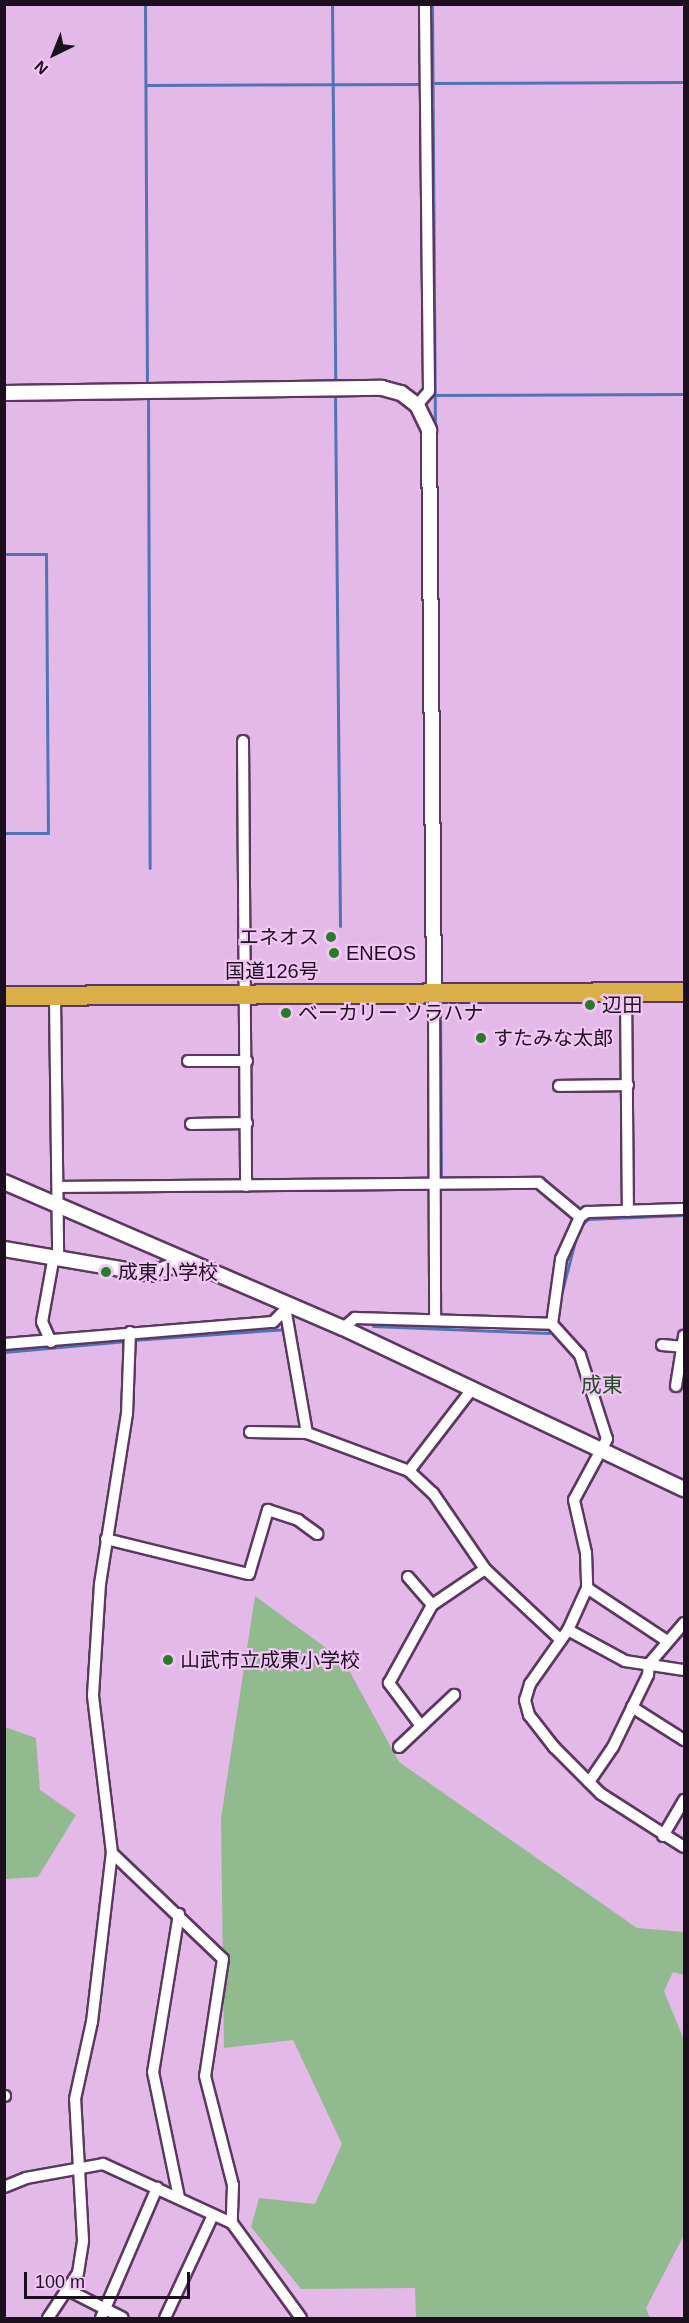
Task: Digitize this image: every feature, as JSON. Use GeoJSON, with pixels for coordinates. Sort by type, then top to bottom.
{"type":"FeatureCollection","features":[{"type":"Feature","properties":{"kind":"highway","name":"国道126号"},"geometry":{"type":"LineString","coordinates":[[4,996],[684,992]]}},
{"type":"Feature","properties":{"kind":"street"},"geometry":{"type":"LineString","coordinates":[[417,405],[429,391],[426,4]]}},
{"type":"Feature","properties":{"kind":"street"},"geometry":{"type":"LineString","coordinates":[[4,393],[382,388],[401,393],[417,405],[429,430],[436,1184],[435,1317]]}},
{"type":"Feature","properties":{"kind":"street"},"geometry":{"type":"LineString","coordinates":[[243,741],[247,994],[246,1186]]}},
{"type":"Feature","properties":{"kind":"street"},"geometry":{"type":"LineString","coordinates":[[626,991],[628,1211]]}},
{"type":"Feature","properties":{"kind":"street"},"geometry":{"type":"LineString","coordinates":[[51,1342],[42,1322],[56,1255],[58,1205],[55,996]]}},
{"type":"Feature","properties":{"kind":"street"},"geometry":{"type":"LineString","coordinates":[[188,1061],[247,1061]]}},
{"type":"Feature","properties":{"kind":"street"},"geometry":{"type":"LineString","coordinates":[[559,1086],[628,1085]]}},
{"type":"Feature","properties":{"kind":"street"},"geometry":{"type":"LineString","coordinates":[[191,1124],[246,1123]]}},
{"type":"Feature","properties":{"kind":"street"},"geometry":{"type":"LineString","coordinates":[[4,1182],[288,1309],[343,1328],[684,1489]]}},
{"type":"Feature","properties":{"kind":"street"},"geometry":{"type":"LineString","coordinates":[[58,1187],[539,1183],[580,1217]]}},
{"type":"Feature","properties":{"kind":"street"},"geometry":{"type":"LineString","coordinates":[[684,1209],[587,1212],[580,1217],[561,1259],[552,1324],[585,1366],[607,1439],[604,1450],[574,1500],[586,1553],[587,1588],[568,1630],[530,1684],[525,1700],[529,1715],[541,1731],[589,1782],[663,1836],[684,1847]]}},
{"type":"Feature","properties":{"kind":"street"},"geometry":{"type":"LineString","coordinates":[[4,1249],[56,1255],[152,1274],[185,1261]]}},
{"type":"Feature","properties":{"kind":"street"},"geometry":{"type":"LineString","coordinates":[[4,1344],[130,1338],[273,1322],[288,1309]]}},
{"type":"Feature","properties":{"kind":"street"},"geometry":{"type":"LineString","coordinates":[[288,1309],[307,1433]]}},
{"type":"Feature","properties":{"kind":"street"},"geometry":{"type":"LineString","coordinates":[[343,1328],[355,1318],[435,1317],[552,1324]]}},
{"type":"Feature","properties":{"kind":"street"},"geometry":{"type":"LineString","coordinates":[[48,2319],[55,2302],[70,2291],[83,2240],[75,2099],[92,2022],[112,1853],[93,1695],[106,1539],[127,1414],[130,1338]]}},
{"type":"Feature","properties":{"kind":"street"},"geometry":{"type":"LineString","coordinates":[[662,1345],[684,1343],[676,1386]]}},
{"type":"Feature","properties":{"kind":"street"},"geometry":{"type":"LineString","coordinates":[[409,1471],[473,1389]]}},
{"type":"Feature","properties":{"kind":"street"},"geometry":{"type":"LineString","coordinates":[[250,1432],[307,1433],[409,1471],[433,1493],[485,1569],[561,1640]]}},
{"type":"Feature","properties":{"kind":"street"},"geometry":{"type":"LineString","coordinates":[[106,1539],[249,1574],[268,1510],[298,1520],[317,1534]]}},
{"type":"Feature","properties":{"kind":"street"},"geometry":{"type":"LineString","coordinates":[[421,1726],[389,1683],[432,1605],[485,1569]]}},
{"type":"Feature","properties":{"kind":"street"},"geometry":{"type":"LineString","coordinates":[[408,1577],[432,1605]]}},
{"type":"Feature","properties":{"kind":"street"},"geometry":{"type":"LineString","coordinates":[[587,1588],[667,1641]]}},
{"type":"Feature","properties":{"kind":"street"},"geometry":{"type":"LineString","coordinates":[[589,1782],[632,1707],[649,1664],[684,1623]]}},
{"type":"Feature","properties":{"kind":"street"},"geometry":{"type":"LineString","coordinates":[[568,1630],[625,1661],[684,1670]]}},
{"type":"Feature","properties":{"kind":"street"},"geometry":{"type":"LineString","coordinates":[[399,1747],[454,1695]]}},
{"type":"Feature","properties":{"kind":"street"},"geometry":{"type":"LineString","coordinates":[[632,1707],[684,1740]]}},
{"type":"Feature","properties":{"kind":"street"},"geometry":{"type":"LineString","coordinates":[[663,1836],[684,1800]]}},
{"type":"Feature","properties":{"kind":"street"},"geometry":{"type":"LineString","coordinates":[[112,1853],[224,1959],[205,2076],[233,2185],[231,2223]]}},
{"type":"Feature","properties":{"kind":"street"},"geometry":{"type":"LineString","coordinates":[[179,1914],[153,2072],[179,2198]]}},
{"type":"Feature","properties":{"kind":"street"},"geometry":{"type":"LineString","coordinates":[[4,2187],[26,2178],[103,2164],[179,2198],[212,2217],[231,2223],[301,2319]]}},
{"type":"Feature","properties":{"kind":"street"},"geometry":{"type":"LineString","coordinates":[[103,2314],[157,2188]]}},
{"type":"Feature","properties":{"kind":"street"},"geometry":{"type":"LineString","coordinates":[[165,2319],[212,2217]]}},
{"type":"Feature","properties":{"kind":"street"},"geometry":{"type":"LineString","coordinates":[[70,2291],[103,2314],[123,2319]]}},
{"type":"Feature","properties":{"kind":"green space"},"geometry":{"type":"Polygon","coordinates":[[[255,1596],[344,1661],[399,1762],[637,1928],[684,1932],[684,1975],[673,1972],[664,1991],[684,2040],[684,2235],[646,2308],[650,2318],[416,2318],[415,2288],[301,2289],[251,2227],[259,2198],[315,2204],[342,2144],[293,2040],[224,2048],[221,1818],[255,1596]]]}},
{"type":"Feature","properties":{"kind":"green space"},"geometry":{"type":"Polygon","coordinates":[[[5,1727],[36,1738],[40,1790],[76,1815],[38,1877],[5,1879],[5,1727]]]}},
{"type":"Feature","properties":{"kind":"waterway"},"geometry":{"type":"LineString","coordinates":[[145,4],[147,387]]}},
{"type":"Feature","properties":{"kind":"waterway"},"geometry":{"type":"LineString","coordinates":[[332,4],[335,384]]}},
{"type":"Feature","properties":{"kind":"waterway"},"geometry":{"type":"LineString","coordinates":[[432,4],[435,432]]}},
{"type":"Feature","properties":{"kind":"waterway"},"geometry":{"type":"LineString","coordinates":[[433,83],[684,82]]}},
{"type":"Feature","properties":{"kind":"waterway"},"geometry":{"type":"LineString","coordinates":[[146,85],[423,84]]}},
{"type":"Feature","properties":{"kind":"waterway"},"geometry":{"type":"LineString","coordinates":[[335,394],[340,926]]}},
{"type":"Feature","properties":{"kind":"waterway"},"geometry":{"type":"LineString","coordinates":[[428,395],[684,394]]}},
{"type":"Feature","properties":{"kind":"waterway"},"geometry":{"type":"LineString","coordinates":[[341,395],[386,395]]}},
{"type":"Feature","properties":{"kind":"waterway"},"geometry":{"type":"LineString","coordinates":[[148,396],[150,868]]}},
{"type":"Feature","properties":{"kind":"waterway"},"geometry":{"type":"LineString","coordinates":[[4,554],[46,554],[48,833],[4,833]]}},
{"type":"Feature","properties":{"kind":"waterway"},"geometry":{"type":"LineString","coordinates":[[440,999],[441,1181]]}},
{"type":"Feature","properties":{"kind":"waterway"},"geometry":{"type":"LineString","coordinates":[[581,1225],[588,1219],[684,1215]]}},
{"type":"Feature","properties":{"kind":"waterway"},"geometry":{"type":"LineString","coordinates":[[562,1291],[576,1237]]}},
{"type":"Feature","properties":{"kind":"waterway"},"geometry":{"type":"LineString","coordinates":[[373,1326],[549,1333]]}},
{"type":"Feature","properties":{"kind":"waterway"},"geometry":{"type":"LineString","coordinates":[[133,1340],[285,1329]]}},
{"type":"Feature","properties":{"kind":"waterway"},"geometry":{"type":"LineString","coordinates":[[4,1352],[127,1341]]}},
{"type":"Feature","properties":{"kind":"place","name":"エネオス"},"geometry":{"type":"Point","coordinates":[331,937]}},
{"type":"Feature","properties":{"kind":"place","name":"ENEOS"},"geometry":{"type":"Point","coordinates":[334,953]}},
{"type":"Feature","properties":{"kind":"place","name":"辺田"},"geometry":{"type":"Point","coordinates":[590,1005]}},
{"type":"Feature","properties":{"kind":"place","name":"ベーカリー ソラハナ"},"geometry":{"type":"Point","coordinates":[286,1013]}},
{"type":"Feature","properties":{"kind":"place","name":"すたみな太郎"},"geometry":{"type":"Point","coordinates":[481,1038]}},
{"type":"Feature","properties":{"kind":"place","name":"成東小学校"},"geometry":{"type":"Point","coordinates":[106,1272]}},
{"type":"Feature","properties":{"kind":"place","name":"山武市立成東小学校"},"geometry":{"type":"Point","coordinates":[168,1660]}},
{"type":"Feature","properties":{"kind":"district","name":"成東"},"geometry":{"type":"Point","coordinates":[602,1385]}}]}
